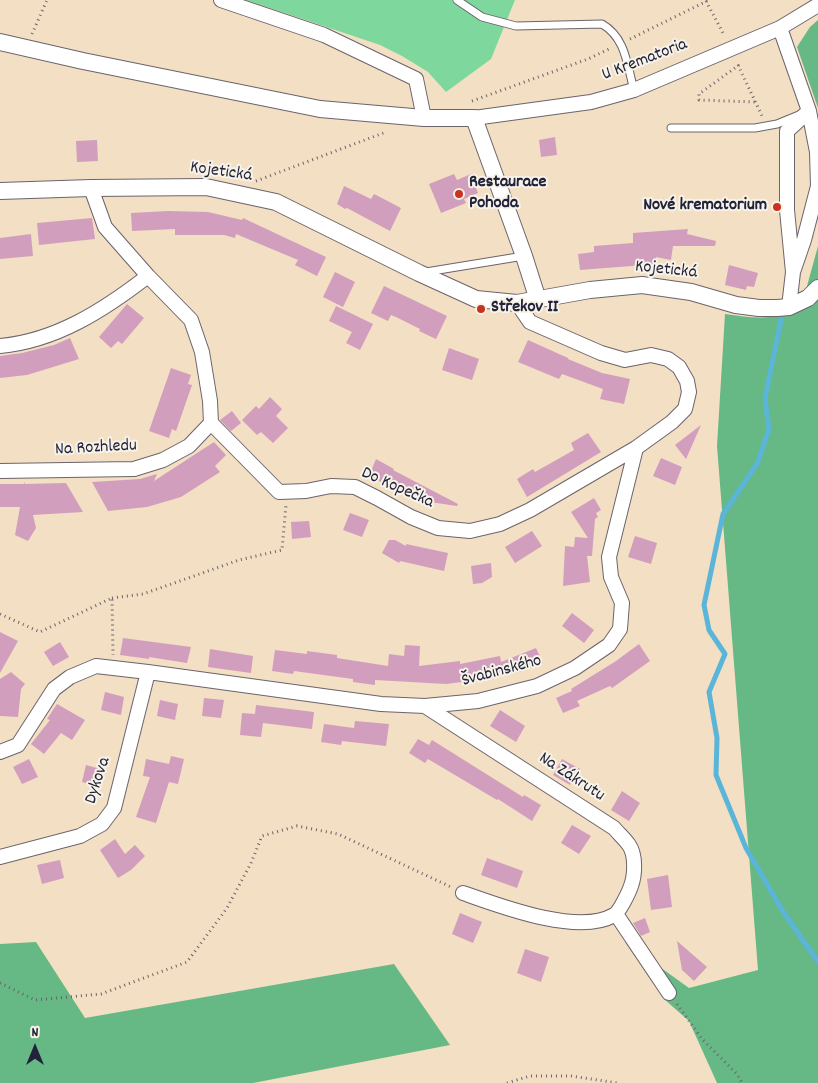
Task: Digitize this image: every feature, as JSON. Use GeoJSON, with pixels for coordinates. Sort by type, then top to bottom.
{"type":"FeatureCollection","features":[{"type":"Feature","properties":{"kind":"street"},"geometry":{"type":"LineString","coordinates":[[221,0],[324,35],[416,79],[424,118]]}},
{"type":"Feature","properties":{"kind":"street","name":"U Krematoria"},"geometry":{"type":"LineString","coordinates":[[0,42],[320,109],[424,118],[474,118],[591,102],[634,90],[780,28],[815,9]]}},
{"type":"Feature","properties":{"kind":"street"},"geometry":{"type":"LineString","coordinates":[[780,28],[808,111],[816,152],[818,186],[804,240],[793,272]]}},
{"type":"Feature","properties":{"kind":"street"},"geometry":{"type":"LineString","coordinates":[[789,307],[793,272],[787,210],[787,131],[808,111]]}},
{"type":"Feature","properties":{"kind":"street"},"geometry":{"type":"LineString","coordinates":[[474,118],[538,300]]}},
{"type":"Feature","properties":{"kind":"street","name":"Kojetická"},"geometry":{"type":"LineString","coordinates":[[0,191],[206,187],[276,202],[476,299],[517,303],[590,290],[642,285],[691,292],[736,305],[759,308],[789,307],[808,298],[818,288]]}},
{"type":"Feature","properties":{"kind":"street"},"geometry":{"type":"LineString","coordinates":[[91,188],[105,227],[148,276],[191,320],[202,352],[210,401],[211,424],[279,492],[288,492]]}},
{"type":"Feature","properties":{"kind":"street"},"geometry":{"type":"LineString","coordinates":[[0,346],[20,344],[52,334],[80,322],[148,276]]}},
{"type":"Feature","properties":{"kind":"street"},"geometry":{"type":"LineString","coordinates":[[517,303],[530,322],[601,353],[625,360],[651,354],[668,359],[679,367],[687,381],[689,392],[685,409],[672,422],[636,448]]}},
{"type":"Feature","properties":{"kind":"street","name":"Na Rozhledu"},"geometry":{"type":"LineString","coordinates":[[0,471],[134,468],[163,460],[189,446],[211,424]]}},
{"type":"Feature","properties":{"kind":"street","name":"Do Kopečka"},"geometry":{"type":"LineString","coordinates":[[288,492],[331,486],[354,487],[410,517],[438,528],[470,531],[500,524],[530,510],[636,448]]}},
{"type":"Feature","properties":{"kind":"street","name":"Švabinského"},"geometry":{"type":"LineString","coordinates":[[0,752],[18,745],[54,689],[70,677],[96,666],[381,704],[425,706],[478,701],[537,686],[575,668],[609,645],[620,629],[622,603],[610,577],[609,557],[636,448]]}},
{"type":"Feature","properties":{"kind":"street","name":"Dykova"},"geometry":{"type":"LineString","coordinates":[[0,857],[80,836],[102,824],[114,808],[148,672]]}},
{"type":"Feature","properties":{"kind":"street","name":"Na Zákrutu"},"geometry":{"type":"LineString","coordinates":[[425,706],[614,828],[631,847],[634,866],[631,886],[616,914]]}},
{"type":"Feature","properties":{"kind":"street"},"geometry":{"type":"LineString","coordinates":[[462,893],[513,911],[564,921],[600,921],[616,914],[669,993]]}},
{"type":"Feature","properties":{"kind":"lane"},"geometry":{"type":"LineString","coordinates":[[457,0],[482,17],[516,26],[602,24],[612,30],[621,43],[634,90]]}},
{"type":"Feature","properties":{"kind":"lane"},"geometry":{"type":"LineString","coordinates":[[671,128],[755,128],[777,124],[808,111]]}},
{"type":"Feature","properties":{"kind":"lane"},"geometry":{"type":"LineString","coordinates":[[419,273],[524,256]]}},
{"type":"Feature","properties":{"kind":"path"},"geometry":{"type":"LineString","coordinates":[[26,48],[47,0]]}},
{"type":"Feature","properties":{"kind":"path"},"geometry":{"type":"LineString","coordinates":[[707,1],[723,33]]}},
{"type":"Feature","properties":{"kind":"path","name":"U Krematoria"},"geometry":{"type":"LineString","coordinates":[[470,102],[588,59],[707,1]]}},
{"type":"Feature","properties":{"kind":"path"},"geometry":{"type":"LineString","coordinates":[[756,102],[699,100],[699,94],[738,64],[762,114],[765,126]]}},
{"type":"Feature","properties":{"kind":"path"},"geometry":{"type":"LineString","coordinates":[[254,182],[389,131]]}},
{"type":"Feature","properties":{"kind":"path"},"geometry":{"type":"LineString","coordinates":[[0,614],[40,632],[112,598],[143,594],[239,560],[282,550],[288,492]]}},
{"type":"Feature","properties":{"kind":"path"},"geometry":{"type":"LineString","coordinates":[[112,598],[113,668]]}},
{"type":"Feature","properties":{"kind":"path"},"geometry":{"type":"LineString","coordinates":[[0,983],[35,1000],[101,994],[188,962],[227,908],[251,864],[262,836],[297,826],[338,834],[462,893]]}},
{"type":"Feature","properties":{"kind":"path"},"geometry":{"type":"LineString","coordinates":[[669,993],[702,1039],[737,1074],[742,1083]]}},
{"type":"Feature","properties":{"kind":"path"},"geometry":{"type":"LineString","coordinates":[[508,1083],[530,1076],[571,1076],[618,1083]]}},
{"type":"Feature","properties":{"kind":"green space"},"geometry":{"type":"Polygon","coordinates":[[[246,0],[515,0],[491,59],[446,92],[428,72],[380,45],[246,0]]]}},
{"type":"Feature","properties":{"kind":"green space"},"geometry":{"type":"Polygon","coordinates":[[[818,20],[818,108],[797,47],[810,27],[818,20]]]}},
{"type":"Feature","properties":{"kind":"green space"},"geometry":{"type":"Polygon","coordinates":[[[818,246],[818,1083],[717,1083],[689,1021],[664,999],[625,942],[689,988],[758,970],[717,446],[725,314],[745,317],[772,317],[801,308],[818,246]]]}},
{"type":"Feature","properties":{"kind":"green space"},"geometry":{"type":"Polygon","coordinates":[[[36,942],[85,1018],[394,964],[450,1045],[253,1083],[0,1083],[0,944],[36,942]]]}},
{"type":"Feature","properties":{"kind":"building"},"geometry":{"type":"Polygon","coordinates":[[[555,137],[557,155],[541,157],[539,140],[555,137]]]}},
{"type":"Feature","properties":{"kind":"building"},"geometry":{"type":"Polygon","coordinates":[[[97,140],[98,161],[77,162],[76,141],[97,140]]]}},
{"type":"Feature","properties":{"kind":"building"},"geometry":{"type":"Polygon","coordinates":[[[454,174],[457,180],[471,174],[478,193],[464,199],[466,203],[441,213],[429,184],[454,174]]]}},
{"type":"Feature","properties":{"kind":"building"},"geometry":{"type":"Polygon","coordinates":[[[344,186],[371,199],[374,194],[401,208],[390,231],[337,204],[344,186]]]}},
{"type":"Feature","properties":{"kind":"building"},"geometry":{"type":"Polygon","coordinates":[[[168,211],[208,212],[242,220],[243,218],[326,257],[317,276],[295,265],[298,260],[236,234],[235,238],[224,235],[175,235],[175,229],[132,231],[131,213],[168,211]]]}},
{"type":"Feature","properties":{"kind":"building"},"geometry":{"type":"Polygon","coordinates":[[[92,218],[95,239],[39,245],[37,223],[92,218]]]}},
{"type":"Feature","properties":{"kind":"building"},"geometry":{"type":"Polygon","coordinates":[[[688,229],[687,234],[716,241],[715,246],[673,246],[671,260],[656,257],[657,264],[580,270],[578,254],[594,252],[594,246],[633,243],[633,233],[688,229]]]}},
{"type":"Feature","properties":{"kind":"building"},"geometry":{"type":"Polygon","coordinates":[[[31,234],[33,256],[0,259],[0,238],[31,234]]]}},
{"type":"Feature","properties":{"kind":"building"},"geometry":{"type":"Polygon","coordinates":[[[729,265],[758,273],[754,287],[747,286],[746,290],[725,285],[729,265]]]}},
{"type":"Feature","properties":{"kind":"building"},"geometry":{"type":"Polygon","coordinates":[[[335,272],[355,282],[343,307],[323,297],[335,272]]]}},
{"type":"Feature","properties":{"kind":"building"},"geometry":{"type":"Polygon","coordinates":[[[384,286],[447,316],[436,339],[391,315],[388,321],[371,313],[384,286]]]}},
{"type":"Feature","properties":{"kind":"building"},"geometry":{"type":"Polygon","coordinates":[[[127,304],[144,318],[122,344],[118,341],[111,348],[99,337],[127,304]]]}},
{"type":"Feature","properties":{"kind":"building"},"geometry":{"type":"Polygon","coordinates":[[[336,306],[373,324],[360,350],[346,343],[352,332],[329,321],[336,306]]]}},
{"type":"Feature","properties":{"kind":"building"},"geometry":{"type":"Polygon","coordinates":[[[70,338],[79,359],[27,375],[0,378],[0,356],[54,345],[70,338]]]}},
{"type":"Feature","properties":{"kind":"building"},"geometry":{"type":"Polygon","coordinates":[[[528,340],[602,373],[630,379],[624,404],[600,399],[603,389],[562,374],[559,379],[518,362],[528,340]]]}},
{"type":"Feature","properties":{"kind":"building"},"geometry":{"type":"Polygon","coordinates":[[[449,348],[479,359],[472,380],[442,370],[449,348]]]}},
{"type":"Feature","properties":{"kind":"building"},"geometry":{"type":"Polygon","coordinates":[[[171,368],[191,375],[188,384],[192,385],[176,431],[172,429],[169,438],[149,431],[171,368]]]}},
{"type":"Feature","properties":{"kind":"building"},"geometry":{"type":"Polygon","coordinates":[[[270,397],[282,409],[276,416],[288,428],[273,443],[261,432],[257,435],[242,420],[256,406],[259,409],[270,397]]]}},
{"type":"Feature","properties":{"kind":"building"},"geometry":{"type":"Polygon","coordinates":[[[232,411],[241,423],[231,431],[220,420],[232,411]]]}},
{"type":"Feature","properties":{"kind":"building"},"geometry":{"type":"Polygon","coordinates":[[[701,425],[686,459],[675,445],[701,425]]]}},
{"type":"Feature","properties":{"kind":"building"},"geometry":{"type":"Polygon","coordinates":[[[588,433],[601,452],[527,497],[517,479],[533,469],[535,472],[574,450],[571,443],[588,433]]]}},
{"type":"Feature","properties":{"kind":"building"},"geometry":{"type":"Polygon","coordinates":[[[214,442],[226,455],[215,466],[220,472],[181,497],[147,507],[108,511],[92,482],[140,479],[157,474],[154,481],[214,442]]]}},
{"type":"Feature","properties":{"kind":"building"},"geometry":{"type":"Polygon","coordinates":[[[661,458],[682,467],[675,485],[653,476],[661,458]]]}},
{"type":"Feature","properties":{"kind":"building"},"geometry":{"type":"Polygon","coordinates":[[[376,459],[458,504],[457,506],[416,500],[369,476],[376,459]]]}},
{"type":"Feature","properties":{"kind":"building"},"geometry":{"type":"Polygon","coordinates":[[[25,482],[25,484],[66,483],[83,512],[33,515],[36,528],[28,541],[15,535],[20,507],[0,507],[0,484],[24,484],[25,482]]]}},
{"type":"Feature","properties":{"kind":"building"},"geometry":{"type":"Polygon","coordinates":[[[594,498],[601,510],[596,513],[598,517],[595,519],[592,556],[587,556],[590,582],[563,586],[565,546],[574,547],[575,537],[588,538],[571,512],[594,498]]]}},
{"type":"Feature","properties":{"kind":"building"},"geometry":{"type":"Polygon","coordinates":[[[350,513],[369,520],[362,537],[343,530],[350,513]]]}},
{"type":"Feature","properties":{"kind":"building"},"geometry":{"type":"Polygon","coordinates":[[[309,521],[311,537],[292,539],[291,522],[309,521]]]}},
{"type":"Feature","properties":{"kind":"building"},"geometry":{"type":"Polygon","coordinates":[[[532,531],[542,546],[515,563],[505,547],[532,531]]]}},
{"type":"Feature","properties":{"kind":"building"},"geometry":{"type":"Polygon","coordinates":[[[635,536],[657,543],[651,564],[628,557],[635,536]]]}},
{"type":"Feature","properties":{"kind":"building"},"geometry":{"type":"Polygon","coordinates":[[[389,540],[395,540],[406,546],[406,544],[448,553],[444,571],[400,561],[399,563],[382,553],[389,540]]]}},
{"type":"Feature","properties":{"kind":"building"},"geometry":{"type":"Polygon","coordinates":[[[491,563],[492,577],[482,583],[473,584],[471,566],[491,563]]]}},
{"type":"Feature","properties":{"kind":"building"},"geometry":{"type":"Polygon","coordinates":[[[572,613],[594,630],[584,643],[562,626],[572,613]]]}},
{"type":"Feature","properties":{"kind":"building"},"geometry":{"type":"Polygon","coordinates":[[[0,632],[18,641],[0,673],[0,632]]]}},
{"type":"Feature","properties":{"kind":"building"},"geometry":{"type":"Polygon","coordinates":[[[123,638],[191,647],[187,663],[120,655],[123,638]]]}},
{"type":"Feature","properties":{"kind":"building"},"geometry":{"type":"Polygon","coordinates":[[[60,642],[69,657],[53,666],[44,652],[60,642]]]}},
{"type":"Feature","properties":{"kind":"building"},"geometry":{"type":"Polygon","coordinates":[[[639,644],[650,661],[612,688],[610,686],[577,701],[580,706],[563,713],[556,698],[572,691],[571,689],[639,644]]]}},
{"type":"Feature","properties":{"kind":"building"},"geometry":{"type":"Polygon","coordinates":[[[405,645],[420,646],[419,666],[460,661],[460,664],[500,656],[501,662],[536,648],[543,663],[516,673],[515,670],[484,677],[461,678],[462,682],[446,684],[375,680],[375,685],[353,682],[353,679],[294,671],[293,674],[272,671],[275,650],[307,654],[307,651],[337,655],[337,658],[388,666],[389,654],[404,656],[405,645]]]}},
{"type":"Feature","properties":{"kind":"building"},"geometry":{"type":"Polygon","coordinates":[[[210,649],[253,656],[251,673],[208,667],[210,649]]]}},
{"type":"Feature","properties":{"kind":"building"},"geometry":{"type":"Polygon","coordinates":[[[11,672],[25,684],[21,689],[18,717],[0,716],[0,679],[11,672]]]}},
{"type":"Feature","properties":{"kind":"building"},"geometry":{"type":"Polygon","coordinates":[[[105,692],[124,697],[121,715],[101,710],[105,692]]]}},
{"type":"Feature","properties":{"kind":"building"},"geometry":{"type":"Polygon","coordinates":[[[204,698],[224,700],[221,718],[202,716],[204,698]]]}},
{"type":"Feature","properties":{"kind":"building"},"geometry":{"type":"Polygon","coordinates":[[[160,700],[178,704],[175,720],[157,716],[160,700]]]}},
{"type":"Feature","properties":{"kind":"building"},"geometry":{"type":"Polygon","coordinates":[[[57,704],[85,720],[72,740],[61,733],[44,754],[31,744],[50,720],[47,719],[57,704]]]}},
{"type":"Feature","properties":{"kind":"building"},"geometry":{"type":"Polygon","coordinates":[[[256,705],[314,712],[312,729],[263,723],[261,737],[240,735],[242,713],[255,714],[256,705]]]}},
{"type":"Feature","properties":{"kind":"building"},"geometry":{"type":"Polygon","coordinates":[[[500,710],[525,726],[516,742],[490,726],[500,710]]]}},
{"type":"Feature","properties":{"kind":"building"},"geometry":{"type":"Polygon","coordinates":[[[355,721],[389,724],[386,746],[342,741],[341,745],[321,742],[324,724],[354,728],[355,721]]]}},
{"type":"Feature","properties":{"kind":"building"},"geometry":{"type":"Polygon","coordinates":[[[418,739],[429,745],[432,740],[523,797],[524,795],[541,805],[532,821],[428,759],[425,763],[409,753],[418,739]]]}},
{"type":"Feature","properties":{"kind":"building"},"geometry":{"type":"Polygon","coordinates":[[[171,756],[184,759],[178,784],[169,782],[156,823],[136,817],[150,777],[143,776],[146,759],[169,764],[171,756]]]}},
{"type":"Feature","properties":{"kind":"building"},"geometry":{"type":"Polygon","coordinates":[[[29,759],[38,777],[22,784],[13,767],[29,759]]]}},
{"type":"Feature","properties":{"kind":"building"},"geometry":{"type":"Polygon","coordinates":[[[562,759],[580,769],[570,785],[553,775],[562,759]]]}},
{"type":"Feature","properties":{"kind":"building"},"geometry":{"type":"Polygon","coordinates":[[[86,765],[104,770],[100,787],[82,782],[86,765]]]}},
{"type":"Feature","properties":{"kind":"building"},"geometry":{"type":"Polygon","coordinates":[[[622,791],[640,803],[629,821],[611,810],[622,791]]]}},
{"type":"Feature","properties":{"kind":"building"},"geometry":{"type":"Polygon","coordinates":[[[572,825],[591,836],[579,854],[561,843],[572,825]]]}},
{"type":"Feature","properties":{"kind":"building"},"geometry":{"type":"Polygon","coordinates":[[[115,839],[125,854],[135,845],[145,856],[131,870],[118,878],[100,850],[115,839]]]}},
{"type":"Feature","properties":{"kind":"building"},"geometry":{"type":"Polygon","coordinates":[[[487,858],[523,871],[517,888],[481,875],[487,858]]]}},
{"type":"Feature","properties":{"kind":"building"},"geometry":{"type":"Polygon","coordinates":[[[60,860],[64,878],[42,884],[37,865],[60,860]]]}},
{"type":"Feature","properties":{"kind":"building"},"geometry":{"type":"Polygon","coordinates":[[[668,875],[672,907],[651,910],[647,879],[668,875]]]}},
{"type":"Feature","properties":{"kind":"building"},"geometry":{"type":"Polygon","coordinates":[[[460,913],[482,922],[473,943],[452,934],[460,913]]]}},
{"type":"Feature","properties":{"kind":"building"},"geometry":{"type":"Polygon","coordinates":[[[645,918],[650,932],[641,936],[633,923],[645,918]]]}},
{"type":"Feature","properties":{"kind":"building"},"geometry":{"type":"Polygon","coordinates":[[[677,941],[707,967],[694,981],[682,970],[677,941]]]}},
{"type":"Feature","properties":{"kind":"building"},"geometry":{"type":"Polygon","coordinates":[[[525,949],[549,957],[541,982],[517,973],[525,949]]]}},
{"type":"Feature","properties":{"kind":"waterway"},"geometry":{"type":"LineString","coordinates":[[781,320],[765,398],[769,429],[757,464],[723,514],[704,605],[709,630],[725,654],[709,692],[717,738],[716,775],[746,848],[782,910],[818,962]]}},
{"type":"Feature","properties":{"kind":"place","name":"Restaurace Pohoda"},"geometry":{"type":"Point","coordinates":[459,194]}},
{"type":"Feature","properties":{"kind":"place","name":"Nové krematorium"},"geometry":{"type":"Point","coordinates":[777,207]}},
{"type":"Feature","properties":{"kind":"place","name":"Střekov II"},"geometry":{"type":"Point","coordinates":[481,309]}}]}
